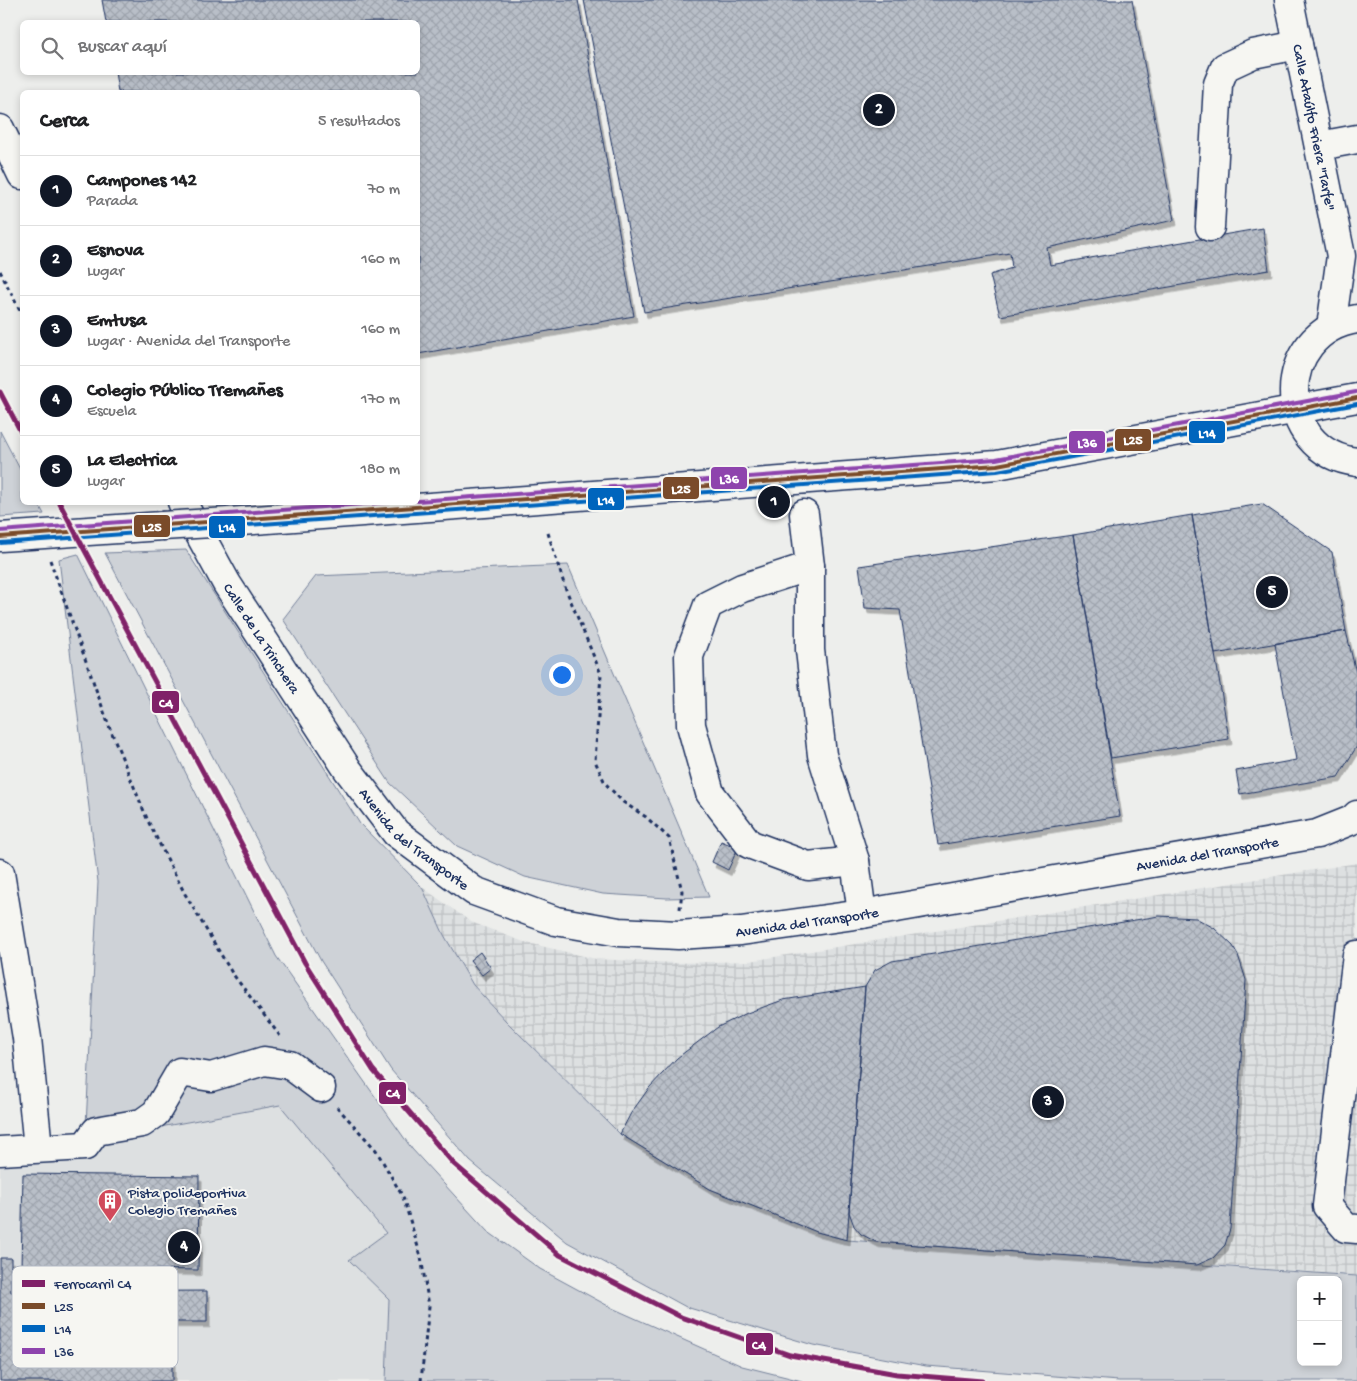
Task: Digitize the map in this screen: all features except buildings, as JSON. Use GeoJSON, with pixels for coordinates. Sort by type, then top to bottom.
{"type":"FeatureCollection","features":[{"type":"Feature","properties":{"kind":"street","name":"Calle Ataúlfo Friera \"Tarfe\""},"geometry":{"type":"LineString","coordinates":[[1289,0],[1341,256],[1331,326]]}},
{"type":"Feature","properties":{"kind":"street"},"geometry":{"type":"LineString","coordinates":[[1210,227],[1218,84],[1225,67],[1253,54],[1298,45]]}},
{"type":"Feature","properties":{"kind":"street"},"geometry":{"type":"LineString","coordinates":[[0,129],[20,172]]}},
{"type":"Feature","properties":{"kind":"street"},"geometry":{"type":"LineString","coordinates":[[1318,146],[1357,139]]}},
{"type":"Feature","properties":{"kind":"street","name":"Calle Ataúlfo Friera \"Tarfe\""},"geometry":{"type":"LineString","coordinates":[[1341,256],[1357,281]]}},
{"type":"Feature","properties":{"kind":"street"},"geometry":{"type":"LineString","coordinates":[[1353,466],[1322,449],[1306,431],[1295,409],[1293,385],[1299,362],[1312,341],[1331,326],[1357,318]]}},
{"type":"Feature","properties":{"kind":"street"},"geometry":{"type":"LineString","coordinates":[[0,537],[997,465],[1357,398]]}},
{"type":"Feature","properties":{"kind":"street","name":"Calle de La Trinchera"},"geometry":{"type":"LineString","coordinates":[[184,505],[227,584],[348,770]]}},
{"type":"Feature","properties":{"kind":"street"},"geometry":{"type":"LineString","coordinates":[[804,514],[810,566],[810,650],[822,755],[855,861],[862,914]]}},
{"type":"Feature","properties":{"kind":"street"},"geometry":{"type":"LineString","coordinates":[[810,566],[742,588],[708,605],[689,656],[691,725],[710,793],[749,844],[808,866],[855,861]]}},
{"type":"Feature","properties":{"kind":"street","name":"Avenida del Transporte"},"geometry":{"type":"LineString","coordinates":[[348,770],[396,833],[474,891],[556,921],[619,932],[678,935],[741,931],[862,914],[1317,834]]}},
{"type":"Feature","properties":{"kind":"street"},"geometry":{"type":"LineString","coordinates":[[1317,834],[1352,820],[1357,815]]}},
{"type":"Feature","properties":{"kind":"street"},"geometry":{"type":"LineString","coordinates":[[1317,834],[1357,839]]}},
{"type":"Feature","properties":{"kind":"street"},"geometry":{"type":"LineString","coordinates":[[0,873],[27,1038],[38,1148]]}},
{"type":"Feature","properties":{"kind":"street"},"geometry":{"type":"LineString","coordinates":[[1357,955],[1327,1206],[1346,1228],[1357,1229]]}},
{"type":"Feature","properties":{"kind":"street"},"geometry":{"type":"LineString","coordinates":[[0,1151],[85,1146],[96,1131],[142,1123],[156,1113],[180,1072],[211,1077],[264,1061],[290,1065],[321,1088]]}},
{"type":"Feature","properties":{"kind":"path"},"geometry":{"type":"LineString","coordinates":[[0,271],[20,311]]}},
{"type":"Feature","properties":{"kind":"path"},"geometry":{"type":"LineString","coordinates":[[49,533],[109,726],[148,821],[185,894],[232,973],[286,1042]]}},
{"type":"Feature","properties":{"kind":"path"},"geometry":{"type":"LineString","coordinates":[[548,533],[565,587],[601,674],[595,733],[595,761],[605,783],[623,802],[646,817],[669,838],[682,891],[678,935]]}},
{"type":"Feature","properties":{"kind":"path"},"geometry":{"type":"LineString","coordinates":[[321,1088],[376,1150],[403,1197],[421,1257],[428,1306],[421,1381]]}},
{"type":"Feature","properties":{"kind":"shaded area"},"geometry":{"type":"Polygon","coordinates":[[[0,431],[20,469],[20,505],[39,505],[44,514],[0,517],[0,431]]]}},
{"type":"Feature","properties":{"kind":"shaded area"},"geometry":{"type":"Polygon","coordinates":[[[186,550],[360,824],[422,887],[444,935],[473,985],[506,1021],[620,1134],[710,1189],[817,1232],[847,1240],[1357,1276],[1357,1381],[1119,1381],[926,1366],[813,1345],[686,1307],[567,1242],[470,1161],[391,1070],[321,961],[105,553],[186,550]]]}},
{"type":"Feature","properties":{"kind":"shaded area"},"geometry":{"type":"Polygon","coordinates":[[[78,554],[276,956],[412,1149],[487,1231],[540,1269],[612,1308],[742,1366],[802,1381],[386,1381],[389,1299],[349,1260],[386,1233],[280,1105],[160,1127],[85,1146],[98,882],[59,559],[78,554]]]}},
{"type":"Feature","properties":{"kind":"shaded area"},"geometry":{"type":"Polygon","coordinates":[[[568,565],[709,897],[667,898],[603,894],[525,877],[457,846],[390,783],[283,619],[316,576],[568,565]]]}},
{"type":"Feature","properties":{"kind":"shaded area"},"geometry":{"type":"Polygon","coordinates":[[[1357,863],[1357,1275],[847,1240],[817,1232],[710,1189],[620,1134],[506,1021],[473,985],[444,935],[422,887],[471,922],[524,942],[596,959],[675,963],[750,961],[1357,863]]]}},
{"type":"Feature","properties":{"kind":"shaded area"},"geometry":{"type":"Polygon","coordinates":[[[280,1105],[386,1234],[349,1260],[389,1299],[386,1381],[0,1381],[0,1156],[280,1105]]]}},
{"type":"Feature","properties":{"kind":"rail line","name":"C4"},"geometry":{"type":"LineString","coordinates":[[0,392],[20,430]]}},
{"type":"Feature","properties":{"kind":"rail line","name":"C4"},"geometry":{"type":"LineString","coordinates":[[61,505],[305,963],[373,1070],[454,1164],[560,1255],[681,1317],[790,1355],[897,1374],[982,1381]]}},
{"type":"Feature","properties":{"kind":"transit line","name":"L36"},"geometry":{"type":"LineString","coordinates":[[420,501],[996,459],[1356,392]]}},
{"type":"Feature","properties":{"kind":"transit line","name":"L25"},"geometry":{"type":"LineString","coordinates":[[0,537],[997,465],[1357,398]]}},
{"type":"Feature","properties":{"kind":"transit line","name":"L14"},"geometry":{"type":"LineString","coordinates":[[0,543],[997,471],[1357,404]]}},
{"type":"Feature","properties":{"kind":"transit line","name":"L36"},"geometry":{"type":"LineString","coordinates":[[0,531],[351,505]]}},
{"type":"Feature","properties":{"kind":"place","name":"Esnova"},"geometry":{"type":"Point","coordinates":[879,110]}},
{"type":"Feature","properties":{"kind":"place","name":"Campones 142"},"geometry":{"type":"Point","coordinates":[774,502]}},
{"type":"Feature","properties":{"kind":"place","name":"La Electrica"},"geometry":{"type":"Point","coordinates":[1272,592]}},
{"type":"Feature","properties":{"kind":"place","name":"Emtusa"},"geometry":{"type":"Point","coordinates":[1048,1102]}},
{"type":"Feature","properties":{"kind":"place","name":"Pista polideportiva Colegio Tremañes"},"geometry":{"type":"Point","coordinates":[110,1222]}},
{"type":"Feature","properties":{"kind":"place","name":"Colegio Público Tremañes"},"geometry":{"type":"Point","coordinates":[184,1247]}}]}
